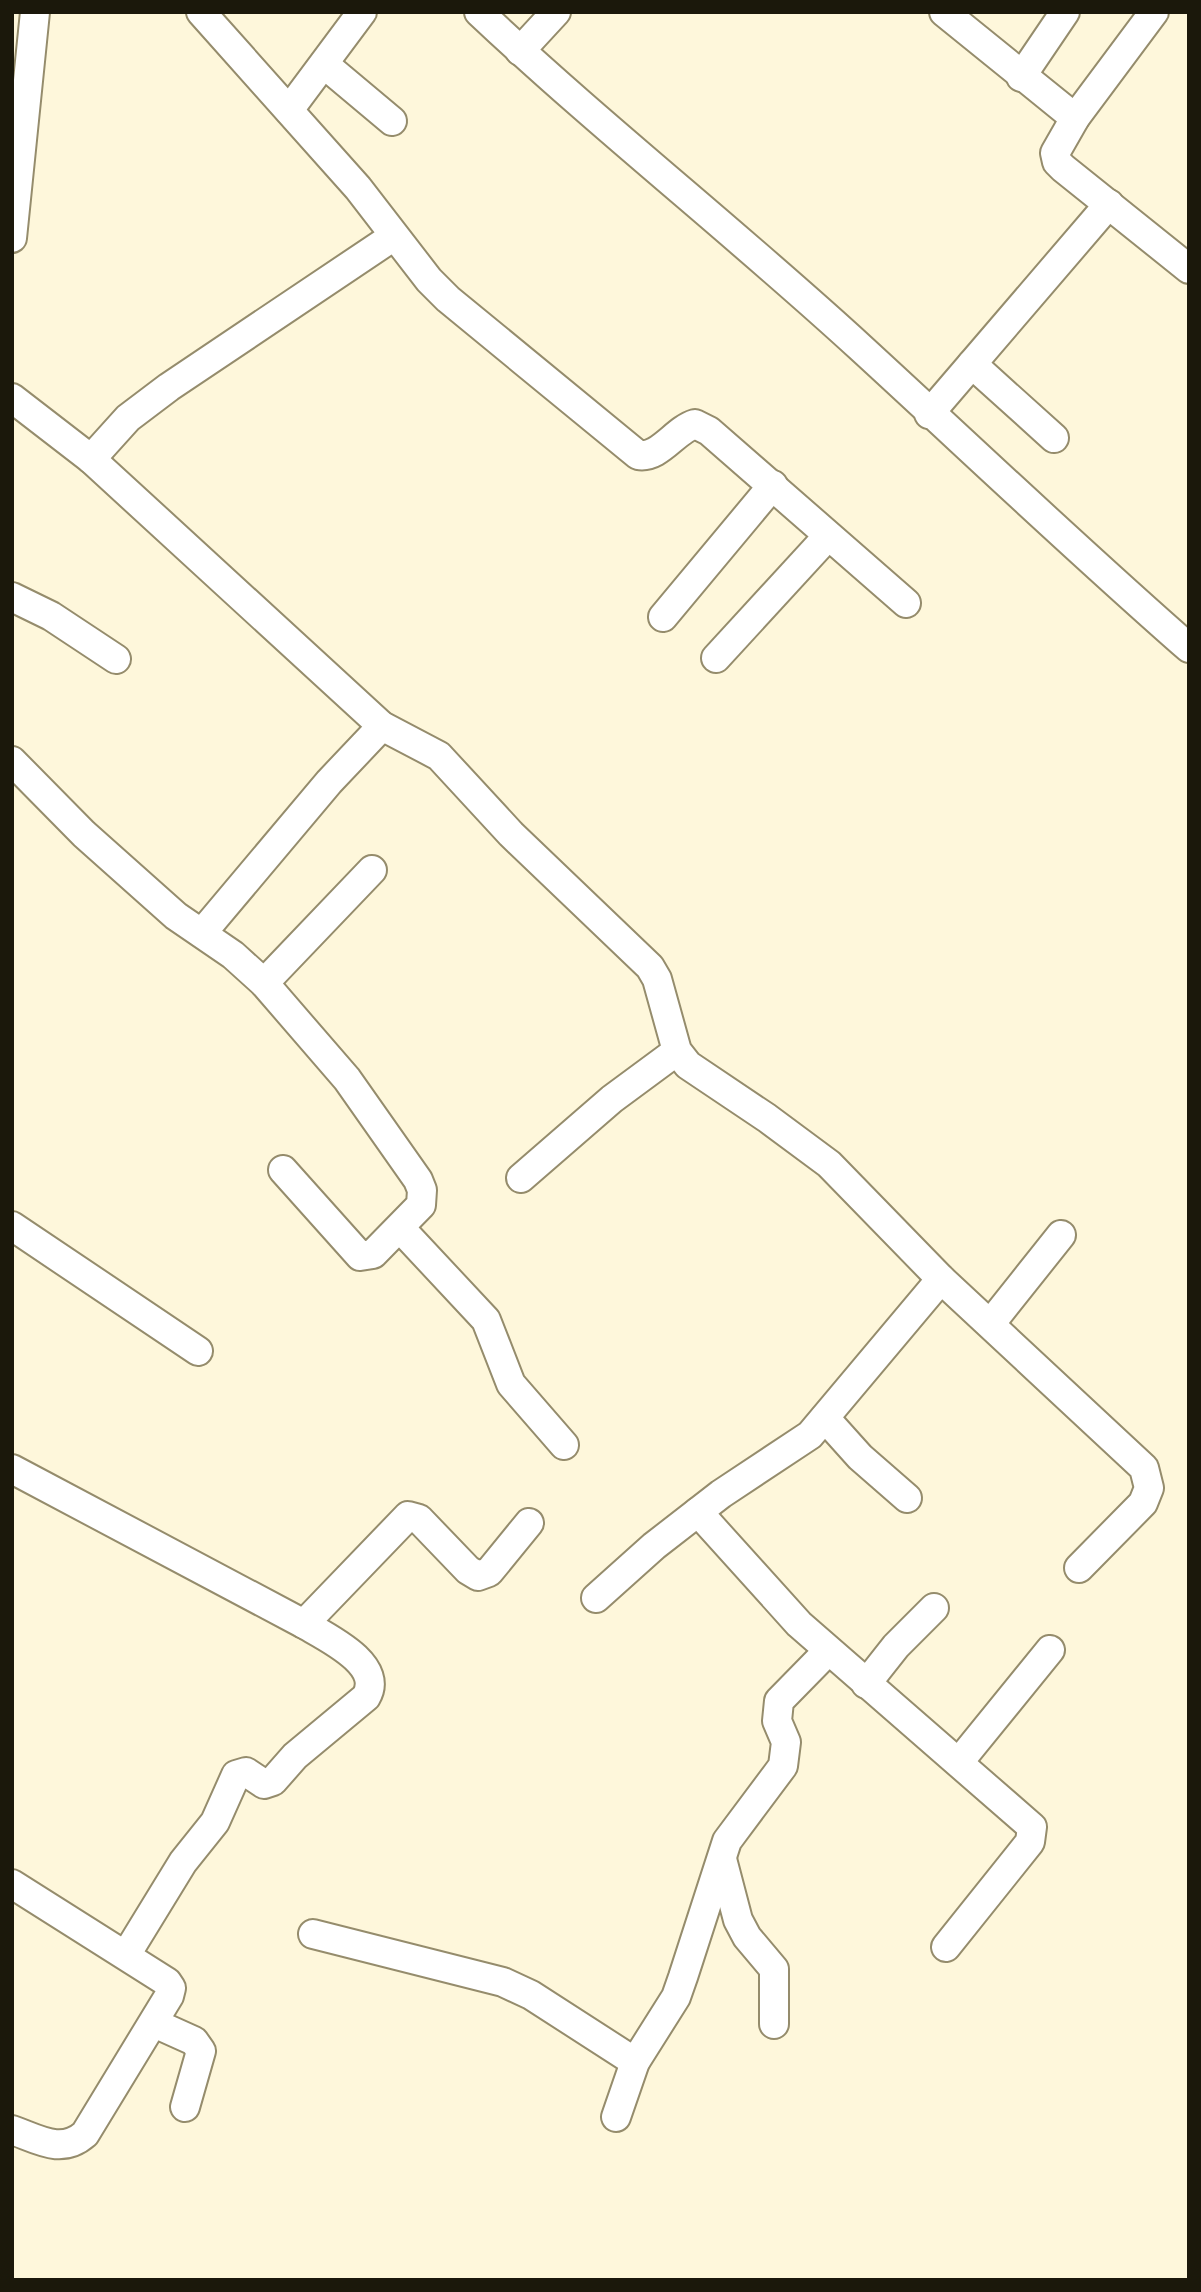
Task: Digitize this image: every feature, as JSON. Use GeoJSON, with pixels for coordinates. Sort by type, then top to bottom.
{"type":"FeatureCollection","features":[{"type":"Feature","properties":{"kind":"street"},"geometry":{"type":"LineString","coordinates":[[12,238],[36,12]]}},
{"type":"Feature","properties":{"kind":"street"},"geometry":{"type":"LineString","coordinates":[[201,12],[289,110],[442,293],[631,452],[645,457],[695,424],[709,430],[906,603]]}},
{"type":"Feature","properties":{"kind":"street"},"geometry":{"type":"LineString","coordinates":[[289,110],[362,12]]}},
{"type":"Feature","properties":{"kind":"street"},"geometry":{"type":"LineString","coordinates":[[478,12],[851,339],[929,414],[1189,648]]}},
{"type":"Feature","properties":{"kind":"street"},"geometry":{"type":"LineString","coordinates":[[520,51],[556,12]]}},
{"type":"Feature","properties":{"kind":"street"},"geometry":{"type":"LineString","coordinates":[[1021,77],[1065,12]]}},
{"type":"Feature","properties":{"kind":"street"},"geometry":{"type":"LineString","coordinates":[[1154,12],[1075,118],[1058,145],[1056,162],[1189,269]]}},
{"type":"Feature","properties":{"kind":"street"},"geometry":{"type":"LineString","coordinates":[[948,14],[1021,77],[1075,118]]}},
{"type":"Feature","properties":{"kind":"street"},"geometry":{"type":"LineString","coordinates":[[324,64],[392,121]]}},
{"type":"Feature","properties":{"kind":"street"},"geometry":{"type":"LineString","coordinates":[[929,414],[1109,204]]}},
{"type":"Feature","properties":{"kind":"street"},"geometry":{"type":"LineString","coordinates":[[91,459],[128,418],[169,387],[394,236]]}},
{"type":"Feature","properties":{"kind":"street"},"geometry":{"type":"LineString","coordinates":[[972,364],[1054,438]]}},
{"type":"Feature","properties":{"kind":"street"},"geometry":{"type":"LineString","coordinates":[[12,398],[91,459],[382,726],[439,756],[512,834],[650,967],[657,979],[677,1051],[698,1074],[767,1118],[829,1164],[941,1279],[1144,1468],[1148,1478],[1148,1495],[1143,1503],[1079,1568]]}},
{"type":"Feature","properties":{"kind":"street"},"geometry":{"type":"LineString","coordinates":[[663,617],[772,485]]}},
{"type":"Feature","properties":{"kind":"street"},"geometry":{"type":"LineString","coordinates":[[716,658],[828,536]]}},
{"type":"Feature","properties":{"kind":"street"},"geometry":{"type":"LineString","coordinates":[[12,597],[51,616],[116,659]]}},
{"type":"Feature","properties":{"kind":"street"},"geometry":{"type":"LineString","coordinates":[[202,933],[321,792],[382,726]]}},
{"type":"Feature","properties":{"kind":"street"},"geometry":{"type":"LineString","coordinates":[[12,761],[84,834],[176,916],[202,933],[264,983],[347,1079],[418,1180],[422,1190],[421,1205],[401,1229],[373,1254],[356,1254],[283,1170]]}},
{"type":"Feature","properties":{"kind":"street"},"geometry":{"type":"LineString","coordinates":[[264,983],[372,870]]}},
{"type":"Feature","properties":{"kind":"street"},"geometry":{"type":"LineString","coordinates":[[521,1178],[612,1099],[677,1051]]}},
{"type":"Feature","properties":{"kind":"street"},"geometry":{"type":"LineString","coordinates":[[12,1226],[198,1351]]}},
{"type":"Feature","properties":{"kind":"street"},"geometry":{"type":"LineString","coordinates":[[401,1229],[486,1320],[512,1384],[564,1444]]}},
{"type":"Feature","properties":{"kind":"street"},"geometry":{"type":"LineString","coordinates":[[991,1323],[1061,1235]]}},
{"type":"Feature","properties":{"kind":"street"},"geometry":{"type":"LineString","coordinates":[[596,1598],[637,1560],[698,1512],[810,1435],[866,1364],[941,1279]]}},
{"type":"Feature","properties":{"kind":"street"},"geometry":{"type":"LineString","coordinates":[[825,1419],[860,1457],[907,1498]]}},
{"type":"Feature","properties":{"kind":"street"},"geometry":{"type":"LineString","coordinates":[[12,1469],[304,1624],[363,1665],[370,1676],[372,1688],[366,1698],[295,1756],[273,1781],[264,1784],[246,1773],[236,1775],[215,1822],[183,1862],[126,1955]]}},
{"type":"Feature","properties":{"kind":"street"},"geometry":{"type":"LineString","coordinates":[[698,1512],[790,1615],[828,1651],[1028,1822],[1033,1832],[1030,1842],[946,1947]]}},
{"type":"Feature","properties":{"kind":"street"},"geometry":{"type":"LineString","coordinates":[[304,1624],[408,1516],[419,1519],[468,1570],[478,1576],[489,1572],[529,1523]]}},
{"type":"Feature","properties":{"kind":"street"},"geometry":{"type":"LineString","coordinates":[[866,1684],[895,1646],[933,1608]]}},
{"type":"Feature","properties":{"kind":"street"},"geometry":{"type":"LineString","coordinates":[[959,1762],[1050,1650]]}},
{"type":"Feature","properties":{"kind":"street"},"geometry":{"type":"LineString","coordinates":[[616,2117],[635,2062],[676,1997],[721,1856],[732,1832],[783,1766],[786,1742],[778,1721],[779,1701],[828,1651]]}},
{"type":"Feature","properties":{"kind":"street"},"geometry":{"type":"LineString","coordinates":[[721,1856],[738,1920],[747,1937],[774,1969],[774,2024]]}},
{"type":"Feature","properties":{"kind":"street"},"geometry":{"type":"LineString","coordinates":[[12,1884],[126,1955],[167,1982],[171,1988],[170,1996],[111,2095],[78,2140],[55,2146],[12,2130]]}},
{"type":"Feature","properties":{"kind":"street"},"geometry":{"type":"LineString","coordinates":[[313,1934],[503,1982],[531,1995],[635,2062]]}},
{"type":"Feature","properties":{"kind":"street"},"geometry":{"type":"LineString","coordinates":[[154,2023],[194,2041],[201,2050],[185,2107]]}}]}
